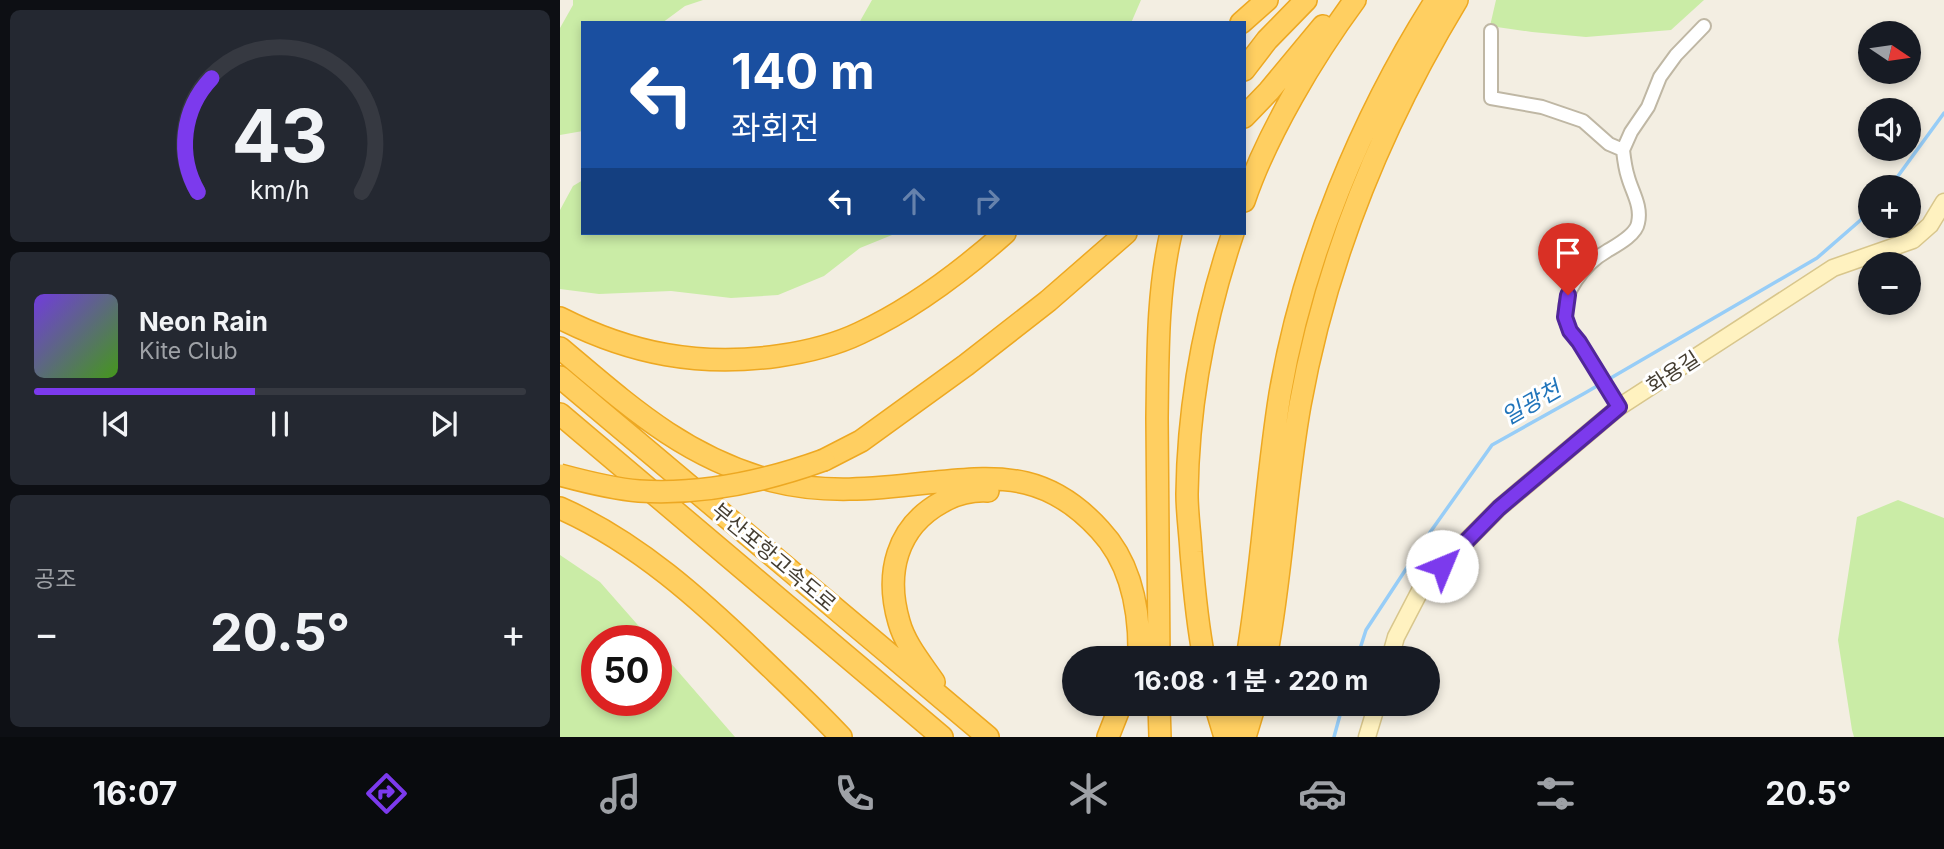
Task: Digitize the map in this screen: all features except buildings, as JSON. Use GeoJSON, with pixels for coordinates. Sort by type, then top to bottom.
{"type":"FeatureCollection","features":[{"type":"Feature","properties":{"kind":"highway"},"geometry":{"type":"LineString","coordinates":[[1243,21],[1267,0]]}},
{"type":"Feature","properties":{"kind":"highway"},"geometry":{"type":"LineString","coordinates":[[1246,67],[1267,40],[1306,0]]}},
{"type":"Feature","properties":{"kind":"highway"},"geometry":{"type":"LineString","coordinates":[[1246,115],[1346,0]]}},
{"type":"Feature","properties":{"kind":"highway"},"geometry":{"type":"LineString","coordinates":[[1246,196],[1269,143],[1300,84],[1355,0]]}},
{"type":"Feature","properties":{"kind":"highway"},"geometry":{"type":"LineString","coordinates":[[1249,646],[1280,392],[1306,280],[1355,153],[1402,58],[1436,0]]}},
{"type":"Feature","properties":{"kind":"highway"},"geometry":{"type":"LineString","coordinates":[[1268,646],[1300,405],[1335,261],[1368,174],[1399,107],[1457,0]]}},
{"type":"Feature","properties":{"kind":"highway"},"geometry":{"type":"LineString","coordinates":[[560,318],[612,342],[642,351],[692,360],[720,361],[790,354],[835,343],[891,318],[930,293],[1002,235]]}},
{"type":"Feature","properties":{"kind":"highway"},"geometry":{"type":"LineString","coordinates":[[560,475],[639,491],[680,491],[714,488],[787,474],[824,460],[861,441],[956,373],[1048,301],[1124,235]]}},
{"type":"Feature","properties":{"kind":"highway"},"geometry":{"type":"LineString","coordinates":[[1159,646],[1157,438],[1161,286],[1171,235]]}},
{"type":"Feature","properties":{"kind":"highway"},"geometry":{"type":"LineString","coordinates":[[1202,646],[1197,620],[1187,496],[1189,453],[1195,396],[1211,305],[1232,235]]}},
{"type":"Feature","properties":{"kind":"highway"},"geometry":{"type":"LineString","coordinates":[[560,348],[617,396],[682,443],[733,469],[808,488],[839,490],[986,478],[1026,483],[1049,490],[1090,519],[1110,540],[1127,573],[1139,617],[1139,646]]}},
{"type":"Feature","properties":{"kind":"highway","name":"부산포항고속도로"},"geometry":{"type":"LineString","coordinates":[[560,377],[988,737]]}},
{"type":"Feature","properties":{"kind":"highway","name":"부산포항고속도로"},"geometry":{"type":"LineString","coordinates":[[560,414],[942,737]]}},
{"type":"Feature","properties":{"kind":"highway"},"geometry":{"type":"LineString","coordinates":[[951,706],[908,644],[895,606],[892,583],[899,549],[913,524],[948,498],[983,490],[1024,495],[1060,508],[1077,520],[1106,559],[1120,593],[1128,630],[1128,646]]}},
{"type":"Feature","properties":{"kind":"highway"},"geometry":{"type":"LineString","coordinates":[[560,508],[615,539],[676,579],[712,609],[841,737]]}},
{"type":"Feature","properties":{"kind":"highway"},"geometry":{"type":"LineString","coordinates":[[1108,737],[1116,716]]}},
{"type":"Feature","properties":{"kind":"highway"},"geometry":{"type":"LineString","coordinates":[[1119,737],[1127,716]]}},
{"type":"Feature","properties":{"kind":"highway"},"geometry":{"type":"LineString","coordinates":[[1159,716],[1160,737]]}},
{"type":"Feature","properties":{"kind":"highway"},"geometry":{"type":"LineString","coordinates":[[1219,716],[1225,737]]}},
{"type":"Feature","properties":{"kind":"highway"},"geometry":{"type":"LineString","coordinates":[[1225,737],[1232,716]]}},
{"type":"Feature","properties":{"kind":"highway"},"geometry":{"type":"LineString","coordinates":[[1245,737],[1251,716]]}},
{"type":"Feature","properties":{"kind":"main road","name":"화용길"},"geometry":{"type":"LineString","coordinates":[[1393,646],[1423,585],[1499,508],[1616,402],[1833,268],[1913,240],[1930,225],[1944,202]]}},
{"type":"Feature","properties":{"kind":"main road"},"geometry":{"type":"LineString","coordinates":[[1367,737],[1373,716]]}},
{"type":"Feature","properties":{"kind":"street"},"geometry":{"type":"LineString","coordinates":[[1616,402],[1570,331],[1565,317],[1568,295],[1576,278],[1604,252],[1636,229],[1639,222],[1638,202],[1628,176],[1623,150],[1631,132],[1648,107],[1660,77],[1676,55],[1704,26]]}},
{"type":"Feature","properties":{"kind":"street"},"geometry":{"type":"LineString","coordinates":[[1491,31],[1491,98],[1542,107],[1583,121],[1609,144],[1623,150]]}},
{"type":"Feature","properties":{"kind":"green space"},"geometry":{"type":"Polygon","coordinates":[[[573,0],[703,0],[685,6],[665,21],[581,21],[581,131],[560,135],[560,28],[573,5],[573,0]]]}},
{"type":"Feature","properties":{"kind":"green space"},"geometry":{"type":"Polygon","coordinates":[[[872,0],[1141,0],[1132,21],[860,21],[872,0]]]}},
{"type":"Feature","properties":{"kind":"green space"},"geometry":{"type":"Polygon","coordinates":[[[1496,0],[1704,0],[1671,30],[1586,37],[1490,26],[1496,0]]]}},
{"type":"Feature","properties":{"kind":"green space"},"geometry":{"type":"Polygon","coordinates":[[[581,181],[581,235],[892,235],[860,248],[824,276],[778,295],[731,298],[671,291],[599,294],[560,289],[560,210],[573,186],[581,181]]]}},
{"type":"Feature","properties":{"kind":"green space"},"geometry":{"type":"Polygon","coordinates":[[[1898,500],[1944,518],[1944,737],[1854,737],[1852,730],[1838,640],[1857,517],[1898,500]]]}},
{"type":"Feature","properties":{"kind":"green space"},"geometry":{"type":"Polygon","coordinates":[[[560,555],[600,582],[638,625],[581,625],[581,716],[672,716],[672,664],[735,737],[560,737],[560,555]]]}},
{"type":"Feature","properties":{"kind":"waterway","name":"일광천"},"geometry":{"type":"LineString","coordinates":[[1899,175],[1944,113]]}},
{"type":"Feature","properties":{"kind":"waterway","name":"일광천"},"geometry":{"type":"LineString","coordinates":[[1361,646],[1366,630],[1492,445],[1817,258],[1858,222]]}},
{"type":"Feature","properties":{"kind":"waterway","name":"일광천"},"geometry":{"type":"LineString","coordinates":[[1334,737],[1340,716]]}},
{"type":"Feature","properties":{"kind":"route"},"geometry":{"type":"LineString","coordinates":[[1442,566],[1499,508],[1619,407],[1570,331],[1565,317],[1568,295]]}}]}
